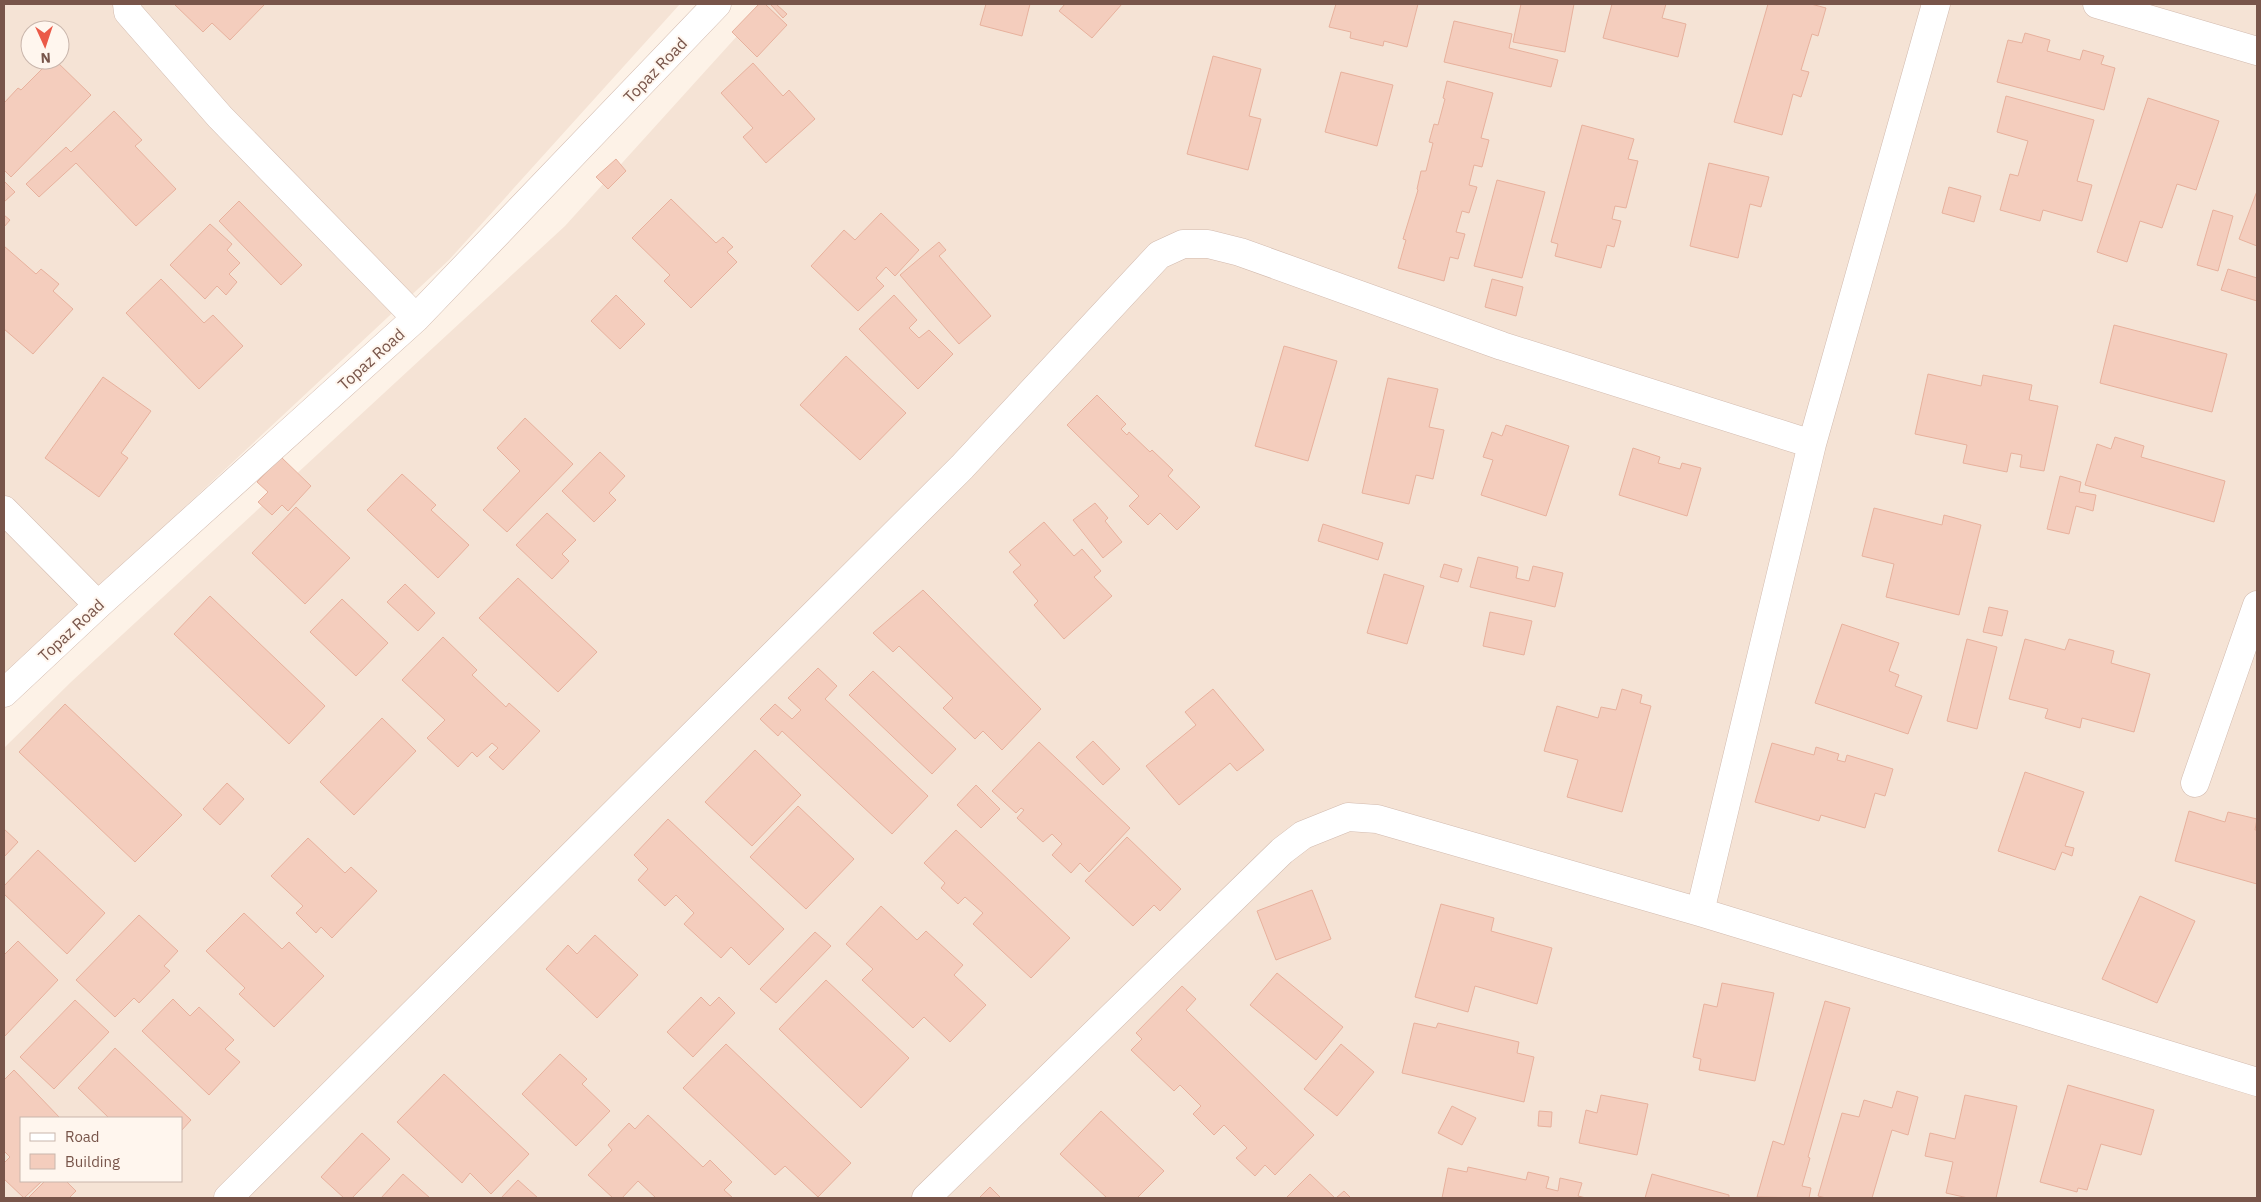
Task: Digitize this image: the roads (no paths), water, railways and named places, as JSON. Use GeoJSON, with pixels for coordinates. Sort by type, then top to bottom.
{"type":"FeatureCollection","features":[{"type":"Feature","properties":{"kind":"street","name":"Topaz Road"},"geometry":{"type":"LineString","coordinates":[[4,693],[98,605],[416,318],[718,4]]}},
{"type":"Feature","properties":{"kind":"street"},"geometry":{"type":"LineString","coordinates":[[1700,912],[1812,444],[1936,4]]}},
{"type":"Feature","properties":{"kind":"street"},"geometry":{"type":"LineString","coordinates":[[2096,4],[2257,51]]}},
{"type":"Feature","properties":{"kind":"street"},"geometry":{"type":"LineString","coordinates":[[124,7],[220,117],[416,318]]}},
{"type":"Feature","properties":{"kind":"street"},"geometry":{"type":"LineString","coordinates":[[228,1198],[955,474],[1159,255],[1183,244],[1208,244],[1240,252],[1502,346],[1812,444]]}},
{"type":"Feature","properties":{"kind":"street"},"geometry":{"type":"LineString","coordinates":[[4,510],[98,605]]}},
{"type":"Feature","properties":{"kind":"street"},"geometry":{"type":"LineString","coordinates":[[2195,783],[2257,605]]}},
{"type":"Feature","properties":{"kind":"street"},"geometry":{"type":"LineString","coordinates":[[926,1198],[1282,851],[1303,835],[1348,817],[1377,819],[1700,912],[2257,1082]]}}]}
